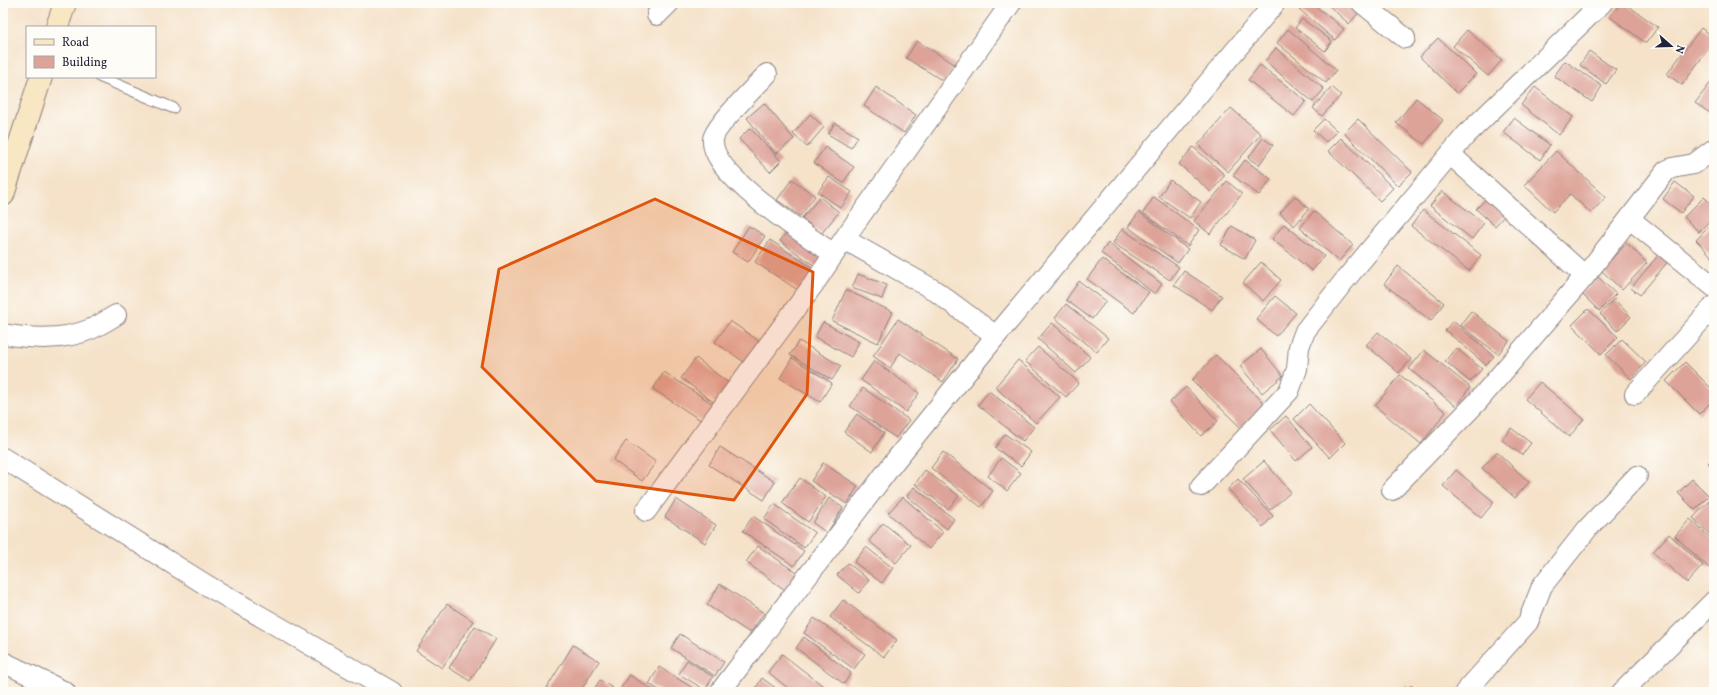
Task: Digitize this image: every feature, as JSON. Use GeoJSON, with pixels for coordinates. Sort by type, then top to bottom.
{"type":"FeatureCollection","features":[{"type":"Feature","properties":{"kind":"main road"},"geometry":{"type":"LineString","coordinates":[[57,26],[65,3]]}},
{"type":"Feature","properties":{"kind":"main road"},"geometry":{"type":"LineString","coordinates":[[3,195],[41,78]]}},
{"type":"Feature","properties":{"kind":"street"},"geometry":{"type":"LineString","coordinates":[[646,511],[816,281],[1011,3]]}},
{"type":"Feature","properties":{"kind":"street"},"geometry":{"type":"LineString","coordinates":[[720,692],[894,462],[996,336],[1275,3]]}},
{"type":"Feature","properties":{"kind":"street"},"geometry":{"type":"LineString","coordinates":[[1362,3],[1406,38]]}},
{"type":"Feature","properties":{"kind":"street"},"geometry":{"type":"LineString","coordinates":[[1201,486],[1289,391],[1297,369],[1299,347],[1305,331],[1345,280],[1466,136],[1602,3]]}},
{"type":"Feature","properties":{"kind":"street"},"geometry":{"type":"LineString","coordinates":[[767,74],[724,120],[713,138],[714,150],[726,168],[755,199],[839,247],[934,290],[996,336]]}},
{"type":"Feature","properties":{"kind":"street"},"geometry":{"type":"LineString","coordinates":[[1392,490],[1478,401],[1585,276],[1666,172],[1672,168],[1694,164],[1714,149]]}},
{"type":"Feature","properties":{"kind":"street"},"geometry":{"type":"LineString","coordinates":[[1450,154],[1585,276]]}},
{"type":"Feature","properties":{"kind":"street"},"geometry":{"type":"LineString","coordinates":[[1630,219],[1714,287]]}},
{"type":"Feature","properties":{"kind":"street"},"geometry":{"type":"LineString","coordinates":[[1635,394],[1714,306]]}},
{"type":"Feature","properties":{"kind":"street"},"geometry":{"type":"LineString","coordinates":[[3,334],[34,338],[56,338],[91,329],[116,315]]}},
{"type":"Feature","properties":{"kind":"street"},"geometry":{"type":"LineString","coordinates":[[3,458],[208,586],[392,692]]}},
{"type":"Feature","properties":{"kind":"street"},"geometry":{"type":"LineString","coordinates":[[1465,692],[1528,622],[1542,586],[1551,574],[1588,528],[1637,476]]}},
{"type":"Feature","properties":{"kind":"street"},"geometry":{"type":"LineString","coordinates":[[1622,692],[1714,601]]}},
{"type":"Feature","properties":{"kind":"street"},"geometry":{"type":"LineString","coordinates":[[3,662],[65,692]]}},
{"type":"Feature","properties":{"kind":"lane"},"geometry":{"type":"LineString","coordinates":[[102,78],[173,108]]}},
{"type":"Feature","properties":{"kind":"path"},"geometry":{"type":"LineString","coordinates":[[1399,692],[1411,686],[1417,687],[1424,692]]}},
{"type":"Feature","properties":{"kind":"highlighted area"},"geometry":{"type":"Polygon","coordinates":[[[655,199],[813,272],[807,394],[734,500],[596,481],[482,367],[499,269],[655,199]]]}},
{"type":"Feature","properties":{"kind":"building"},"geometry":{"type":"Polygon","coordinates":[[[1304,3],[1312,3],[1344,29],[1335,40],[1299,9],[1304,3]]]}},
{"type":"Feature","properties":{"kind":"building"},"geometry":{"type":"Polygon","coordinates":[[[1326,3],[1354,3],[1361,10],[1349,24],[1326,3]]]}},
{"type":"Feature","properties":{"kind":"building"},"geometry":{"type":"Polygon","coordinates":[[[1621,3],[1624,3],[1658,27],[1646,43],[1610,17],[1621,3]]]}},
{"type":"Feature","properties":{"kind":"building"},"geometry":{"type":"Polygon","coordinates":[[[1302,19],[1332,41],[1325,51],[1295,28],[1302,19]]]}},
{"type":"Feature","properties":{"kind":"building"},"geometry":{"type":"Polygon","coordinates":[[[1701,28],[1714,37],[1714,41],[1682,85],[1667,74],[1701,28]]]}},
{"type":"Feature","properties":{"kind":"building"},"geometry":{"type":"Polygon","coordinates":[[[1288,29],[1336,70],[1326,83],[1277,43],[1288,29]]]}},
{"type":"Feature","properties":{"kind":"building"},"geometry":{"type":"Polygon","coordinates":[[[1467,30],[1502,60],[1488,76],[1453,46],[1467,30]]]}},
{"type":"Feature","properties":{"kind":"building"},"geometry":{"type":"Polygon","coordinates":[[[1438,38],[1476,74],[1457,93],[1420,57],[1438,38]]]}},
{"type":"Feature","properties":{"kind":"building"},"geometry":{"type":"Polygon","coordinates":[[[917,41],[956,65],[945,82],[906,58],[917,41]]]}},
{"type":"Feature","properties":{"kind":"building"},"geometry":{"type":"Polygon","coordinates":[[[1276,48],[1324,89],[1313,102],[1265,61],[1276,48]]]}},
{"type":"Feature","properties":{"kind":"building"},"geometry":{"type":"Polygon","coordinates":[[[1589,51],[1616,70],[1606,84],[1580,65],[1589,51]]]}},
{"type":"Feature","properties":{"kind":"building"},"geometry":{"type":"Polygon","coordinates":[[[1565,61],[1602,86],[1592,102],[1554,76],[1565,61]]]}},
{"type":"Feature","properties":{"kind":"building"},"geometry":{"type":"Polygon","coordinates":[[[1260,65],[1306,101],[1294,116],[1248,80],[1260,65]]]}},
{"type":"Feature","properties":{"kind":"building"},"geometry":{"type":"Polygon","coordinates":[[[1711,82],[1714,85],[1714,108],[1710,113],[1695,103],[1711,82]]]}},
{"type":"Feature","properties":{"kind":"building"},"geometry":{"type":"Polygon","coordinates":[[[876,87],[916,115],[904,133],[864,106],[876,87]]]}},
{"type":"Feature","properties":{"kind":"building"},"geometry":{"type":"Polygon","coordinates":[[[1332,87],[1341,95],[1322,116],[1313,108],[1332,87]]]}},
{"type":"Feature","properties":{"kind":"building"},"geometry":{"type":"Polygon","coordinates":[[[1535,87],[1573,117],[1559,135],[1521,105],[1535,87]]]}},
{"type":"Feature","properties":{"kind":"building"},"geometry":{"type":"Polygon","coordinates":[[[1416,98],[1443,120],[1424,144],[1396,123],[1416,98]]]}},
{"type":"Feature","properties":{"kind":"building"},"geometry":{"type":"Polygon","coordinates":[[[764,103],[794,139],[776,154],[747,118],[764,103]]]}},
{"type":"Feature","properties":{"kind":"building"},"geometry":{"type":"Polygon","coordinates":[[[1231,108],[1261,134],[1228,172],[1198,145],[1231,108]]]}},
{"type":"Feature","properties":{"kind":"building"},"geometry":{"type":"Polygon","coordinates":[[[810,114],[824,127],[807,147],[793,134],[810,114]]]}},
{"type":"Feature","properties":{"kind":"building"},"geometry":{"type":"Polygon","coordinates":[[[1514,118],[1550,145],[1540,160],[1503,132],[1514,118]]]}},
{"type":"Feature","properties":{"kind":"building"},"geometry":{"type":"Polygon","coordinates":[[[1324,119],[1337,131],[1326,142],[1313,130],[1324,119]]]}},
{"type":"Feature","properties":{"kind":"building"},"geometry":{"type":"Polygon","coordinates":[[[1358,119],[1412,172],[1398,186],[1344,133],[1358,119]]]}},
{"type":"Feature","properties":{"kind":"building"},"geometry":{"type":"Polygon","coordinates":[[[835,123],[858,137],[851,148],[828,134],[835,123]]]}},
{"type":"Feature","properties":{"kind":"building"},"geometry":{"type":"Polygon","coordinates":[[[750,128],[781,161],[770,172],[739,139],[750,128]]]}},
{"type":"Feature","properties":{"kind":"building"},"geometry":{"type":"Polygon","coordinates":[[[1263,138],[1273,145],[1259,165],[1248,158],[1263,138]]]}},
{"type":"Feature","properties":{"kind":"building"},"geometry":{"type":"Polygon","coordinates":[[[1341,138],[1393,188],[1380,201],[1328,151],[1341,138]]]}},
{"type":"Feature","properties":{"kind":"building"},"geometry":{"type":"Polygon","coordinates":[[[825,147],[854,167],[843,183],[814,163],[825,147]]]}},
{"type":"Feature","properties":{"kind":"building"},"geometry":{"type":"Polygon","coordinates":[[[1193,147],[1225,175],[1211,192],[1179,164],[1193,147]]]}},
{"type":"Feature","properties":{"kind":"building"},"geometry":{"type":"Polygon","coordinates":[[[1556,151],[1606,197],[1591,213],[1570,194],[1553,212],[1524,185],[1556,151]]]}},
{"type":"Feature","properties":{"kind":"building"},"geometry":{"type":"Polygon","coordinates":[[[1245,160],[1271,179],[1259,195],[1233,176],[1245,160]]]}},
{"type":"Feature","properties":{"kind":"building"},"geometry":{"type":"Polygon","coordinates":[[[829,177],[852,192],[841,208],[818,192],[829,177]]]}},
{"type":"Feature","properties":{"kind":"building"},"geometry":{"type":"Polygon","coordinates":[[[792,179],[815,196],[800,216],[777,200],[792,179]]]}},
{"type":"Feature","properties":{"kind":"building"},"geometry":{"type":"Polygon","coordinates":[[[1170,180],[1201,202],[1190,218],[1159,197],[1170,180]]]}},
{"type":"Feature","properties":{"kind":"building"},"geometry":{"type":"Polygon","coordinates":[[[1227,181],[1242,194],[1210,234],[1194,221],[1227,181]]]}},
{"type":"Feature","properties":{"kind":"building"},"geometry":{"type":"Polygon","coordinates":[[[1675,182],[1694,196],[1681,213],[1663,199],[1675,182]]]}},
{"type":"Feature","properties":{"kind":"building"},"geometry":{"type":"Polygon","coordinates":[[[1442,191],[1484,223],[1472,239],[1430,206],[1442,191]]]}},
{"type":"Feature","properties":{"kind":"building"},"geometry":{"type":"Polygon","coordinates":[[[1295,196],[1309,209],[1294,226],[1280,213],[1295,196]]]}},
{"type":"Feature","properties":{"kind":"building"},"geometry":{"type":"Polygon","coordinates":[[[820,197],[839,212],[821,234],[802,218],[820,197]]]}},
{"type":"Feature","properties":{"kind":"building"},"geometry":{"type":"Polygon","coordinates":[[[1154,197],[1199,230],[1188,246],[1143,213],[1154,197]]]}},
{"type":"Feature","properties":{"kind":"building"},"geometry":{"type":"Polygon","coordinates":[[[1704,197],[1714,207],[1714,216],[1699,232],[1684,217],[1704,197]]]}},
{"type":"Feature","properties":{"kind":"building"},"geometry":{"type":"Polygon","coordinates":[[[1487,198],[1505,215],[1495,226],[1476,209],[1487,198]]]}},
{"type":"Feature","properties":{"kind":"building"},"geometry":{"type":"Polygon","coordinates":[[[1423,210],[1481,255],[1469,271],[1411,226],[1423,210]]]}},
{"type":"Feature","properties":{"kind":"building"},"geometry":{"type":"Polygon","coordinates":[[[1314,211],[1353,245],[1339,261],[1300,228],[1314,211]]]}},
{"type":"Feature","properties":{"kind":"building"},"geometry":{"type":"Polygon","coordinates":[[[1139,212],[1188,249],[1178,263],[1128,227],[1139,212]]]}},
{"type":"Feature","properties":{"kind":"building"},"geometry":{"type":"Polygon","coordinates":[[[1714,222],[1714,259],[1696,240],[1714,222]]]}},
{"type":"Feature","properties":{"kind":"building"},"geometry":{"type":"Polygon","coordinates":[[[1284,224],[1324,256],[1312,271],[1272,239],[1284,224]]]}},
{"type":"Feature","properties":{"kind":"building"},"geometry":{"type":"Polygon","coordinates":[[[749,226],[765,236],[748,262],[732,252],[749,226]]]}},
{"type":"Feature","properties":{"kind":"building"},"geometry":{"type":"Polygon","coordinates":[[[791,226],[829,253],[819,269],[780,241],[791,226]]]}},
{"type":"Feature","properties":{"kind":"building"},"geometry":{"type":"Polygon","coordinates":[[[1232,226],[1255,240],[1245,259],[1221,245],[1232,226]]]}},
{"type":"Feature","properties":{"kind":"building"},"geometry":{"type":"Polygon","coordinates":[[[1122,229],[1179,267],[1170,280],[1113,243],[1122,229]]]}},
{"type":"Feature","properties":{"kind":"building"},"geometry":{"type":"Polygon","coordinates":[[[770,240],[816,270],[801,292],[755,262],[770,240]]]}},
{"type":"Feature","properties":{"kind":"building"},"geometry":{"type":"Polygon","coordinates":[[[1108,243],[1162,284],[1155,294],[1101,253],[1108,243]]]}},
{"type":"Feature","properties":{"kind":"building"},"geometry":{"type":"Polygon","coordinates":[[[1627,243],[1647,263],[1622,290],[1601,270],[1627,243]]]}},
{"type":"Feature","properties":{"kind":"building"},"geometry":{"type":"Polygon","coordinates":[[[1661,252],[1670,259],[1640,295],[1631,288],[1661,252]]]}},
{"type":"Feature","properties":{"kind":"building"},"geometry":{"type":"Polygon","coordinates":[[[1102,259],[1149,292],[1134,313],[1087,279],[1102,259]]]}},
{"type":"Feature","properties":{"kind":"building"},"geometry":{"type":"Polygon","coordinates":[[[1261,262],[1281,280],[1263,301],[1243,283],[1261,262]]]}},
{"type":"Feature","properties":{"kind":"building"},"geometry":{"type":"Polygon","coordinates":[[[1398,266],[1444,303],[1431,321],[1384,284],[1398,266]]]}},
{"type":"Feature","properties":{"kind":"building"},"geometry":{"type":"Polygon","coordinates":[[[1184,271],[1222,296],[1212,310],[1174,285],[1184,271]]]}},
{"type":"Feature","properties":{"kind":"building"},"geometry":{"type":"Polygon","coordinates":[[[858,274],[887,285],[882,299],[852,288],[858,274]]]}},
{"type":"Feature","properties":{"kind":"building"},"geometry":{"type":"Polygon","coordinates":[[[1598,277],[1616,294],[1599,311],[1582,294],[1598,277]]]}},
{"type":"Feature","properties":{"kind":"building"},"geometry":{"type":"Polygon","coordinates":[[[1079,281],[1106,301],[1092,319],[1066,300],[1079,281]]]}},
{"type":"Feature","properties":{"kind":"building"},"geometry":{"type":"Polygon","coordinates":[[[846,290],[893,312],[878,343],[832,321],[846,290]]]}},
{"type":"Feature","properties":{"kind":"building"},"geometry":{"type":"Polygon","coordinates":[[[1275,296],[1296,313],[1276,336],[1256,319],[1275,296]]]}},
{"type":"Feature","properties":{"kind":"building"},"geometry":{"type":"Polygon","coordinates":[[[1614,299],[1631,317],[1617,331],[1600,314],[1614,299]]]}},
{"type":"Feature","properties":{"kind":"building"},"geometry":{"type":"Polygon","coordinates":[[[1066,304],[1108,338],[1097,352],[1055,318],[1066,304]]]}},
{"type":"Feature","properties":{"kind":"building"},"geometry":{"type":"Polygon","coordinates":[[[1588,309],[1618,337],[1601,354],[1572,325],[1588,309]]]}},
{"type":"Feature","properties":{"kind":"building"},"geometry":{"type":"Polygon","coordinates":[[[1471,311],[1509,341],[1498,354],[1460,325],[1471,311]]]}},
{"type":"Feature","properties":{"kind":"building"},"geometry":{"type":"Polygon","coordinates":[[[898,319],[958,359],[943,382],[900,353],[890,368],[873,356],[898,319]]]}},
{"type":"Feature","properties":{"kind":"building"},"geometry":{"type":"Polygon","coordinates":[[[730,321],[759,341],[744,362],[715,342],[730,321]]]}},
{"type":"Feature","properties":{"kind":"building"},"geometry":{"type":"Polygon","coordinates":[[[1453,321],[1494,356],[1486,365],[1445,330],[1453,321]]]}},
{"type":"Feature","properties":{"kind":"building"},"geometry":{"type":"Polygon","coordinates":[[[823,322],[859,342],[851,357],[815,337],[823,322]]]}},
{"type":"Feature","properties":{"kind":"building"},"geometry":{"type":"Polygon","coordinates":[[[1052,323],[1090,357],[1076,373],[1038,339],[1052,323]]]}},
{"type":"Feature","properties":{"kind":"building"},"geometry":{"type":"Polygon","coordinates":[[[1378,332],[1411,359],[1399,373],[1366,345],[1378,332]]]}},
{"type":"Feature","properties":{"kind":"building"},"geometry":{"type":"Polygon","coordinates":[[[1622,339],[1646,362],[1631,379],[1606,355],[1622,339]]]}},
{"type":"Feature","properties":{"kind":"building"},"geometry":{"type":"Polygon","coordinates":[[[799,341],[841,366],[832,380],[790,355],[799,341]]]}},
{"type":"Feature","properties":{"kind":"building"},"geometry":{"type":"Polygon","coordinates":[[[1038,347],[1079,383],[1066,397],[1025,361],[1038,347]]]}},
{"type":"Feature","properties":{"kind":"building"},"geometry":{"type":"Polygon","coordinates":[[[1456,348],[1482,369],[1470,382],[1445,361],[1456,348]]]}},
{"type":"Feature","properties":{"kind":"building"},"geometry":{"type":"Polygon","coordinates":[[[1261,349],[1283,376],[1262,393],[1240,366],[1261,349]]]}},
{"type":"Feature","properties":{"kind":"building"},"geometry":{"type":"Polygon","coordinates":[[[1424,350],[1470,387],[1456,406],[1409,369],[1424,350]]]}},
{"type":"Feature","properties":{"kind":"building"},"geometry":{"type":"Polygon","coordinates":[[[1216,355],[1265,404],[1241,428],[1192,380],[1216,355]]]}},
{"type":"Feature","properties":{"kind":"building"},"geometry":{"type":"Polygon","coordinates":[[[696,358],[731,385],[717,405],[681,378],[696,358]]]}},
{"type":"Feature","properties":{"kind":"building"},"geometry":{"type":"Polygon","coordinates":[[[792,358],[832,383],[820,402],[780,378],[792,358]]]}},
{"type":"Feature","properties":{"kind":"building"},"geometry":{"type":"Polygon","coordinates":[[[1018,360],[1060,397],[1036,423],[995,387],[1018,360]]]}},
{"type":"Feature","properties":{"kind":"building"},"geometry":{"type":"Polygon","coordinates":[[[874,361],[919,393],[906,412],[861,380],[874,361]]]}},
{"type":"Feature","properties":{"kind":"building"},"geometry":{"type":"Polygon","coordinates":[[[1685,362],[1714,391],[1714,399],[1699,414],[1666,381],[1685,362]]]}},
{"type":"Feature","properties":{"kind":"building"},"geometry":{"type":"Polygon","coordinates":[[[664,372],[716,406],[705,423],[653,389],[664,372]]]}},
{"type":"Feature","properties":{"kind":"building"},"geometry":{"type":"Polygon","coordinates":[[[1400,375],[1446,412],[1421,444],[1375,406],[1400,375]]]}},
{"type":"Feature","properties":{"kind":"building"},"geometry":{"type":"Polygon","coordinates":[[[1540,382],[1584,419],[1569,437],[1525,399],[1540,382]]]}},
{"type":"Feature","properties":{"kind":"building"},"geometry":{"type":"Polygon","coordinates":[[[1186,387],[1218,421],[1201,436],[1170,402],[1186,387]]]}},
{"type":"Feature","properties":{"kind":"building"},"geometry":{"type":"Polygon","coordinates":[[[863,388],[909,420],[896,438],[850,406],[863,388]]]}},
{"type":"Feature","properties":{"kind":"building"},"geometry":{"type":"Polygon","coordinates":[[[989,391],[1034,427],[1023,441],[978,405],[989,391]]]}},
{"type":"Feature","properties":{"kind":"building"},"geometry":{"type":"Polygon","coordinates":[[[1309,404],[1345,443],[1330,458],[1294,419],[1309,404]]]}},
{"type":"Feature","properties":{"kind":"building"},"geometry":{"type":"Polygon","coordinates":[[[857,414],[884,433],[872,452],[844,432],[857,414]]]}},
{"type":"Feature","properties":{"kind":"building"},"geometry":{"type":"Polygon","coordinates":[[[1286,416],[1312,447],[1296,461],[1270,430],[1286,416]]]}},
{"type":"Feature","properties":{"kind":"building"},"geometry":{"type":"Polygon","coordinates":[[[1511,428],[1531,443],[1522,455],[1502,440],[1511,428]]]}},
{"type":"Feature","properties":{"kind":"building"},"geometry":{"type":"Polygon","coordinates":[[[1005,434],[1031,452],[1021,466],[995,448],[1005,434]]]}},
{"type":"Feature","properties":{"kind":"building"},"geometry":{"type":"Polygon","coordinates":[[[626,441],[656,462],[642,481],[613,460],[626,441]]]}},
{"type":"Feature","properties":{"kind":"building"},"geometry":{"type":"Polygon","coordinates":[[[720,447],[775,482],[764,500],[709,465],[720,447]]]}},
{"type":"Feature","properties":{"kind":"building"},"geometry":{"type":"Polygon","coordinates":[[[943,452],[993,491],[981,507],[931,468],[943,452]]]}},
{"type":"Feature","properties":{"kind":"building"},"geometry":{"type":"Polygon","coordinates":[[[1497,452],[1529,482],[1515,498],[1482,468],[1497,452]]]}},
{"type":"Feature","properties":{"kind":"building"},"geometry":{"type":"Polygon","coordinates":[[[1714,457],[1714,468],[1708,463],[1714,457]]]}},
{"type":"Feature","properties":{"kind":"building"},"geometry":{"type":"Polygon","coordinates":[[[1001,458],[1021,473],[1007,491],[988,476],[1001,458]]]}},
{"type":"Feature","properties":{"kind":"building"},"geometry":{"type":"Polygon","coordinates":[[[1264,461],[1291,492],[1270,510],[1243,479],[1264,461]]]}},
{"type":"Feature","properties":{"kind":"building"},"geometry":{"type":"Polygon","coordinates":[[[823,463],[858,486],[847,504],[811,481],[823,463]]]}},
{"type":"Feature","properties":{"kind":"building"},"geometry":{"type":"Polygon","coordinates":[[[925,470],[959,496],[948,509],[915,484],[925,470]]]}},
{"type":"Feature","properties":{"kind":"building"},"geometry":{"type":"Polygon","coordinates":[[[1456,470],[1494,502],[1481,518],[1443,486],[1456,470]]]}},
{"type":"Feature","properties":{"kind":"building"},"geometry":{"type":"Polygon","coordinates":[[[800,478],[826,497],[808,522],[782,503],[800,478]]]}},
{"type":"Feature","properties":{"kind":"building"},"geometry":{"type":"Polygon","coordinates":[[[1238,479],[1273,516],[1263,527],[1228,489],[1238,479]]]}},
{"type":"Feature","properties":{"kind":"building"},"geometry":{"type":"Polygon","coordinates":[[[1692,479],[1709,496],[1695,510],[1678,493],[1692,479]]]}},
{"type":"Feature","properties":{"kind":"building"},"geometry":{"type":"Polygon","coordinates":[[[914,487],[954,519],[947,529],[907,496],[914,487]]]}},
{"type":"Feature","properties":{"kind":"building"},"geometry":{"type":"Polygon","coordinates":[[[903,497],[943,532],[929,549],[888,513],[903,497]]]}},
{"type":"Feature","properties":{"kind":"building"},"geometry":{"type":"Polygon","coordinates":[[[829,498],[843,508],[827,533],[813,523],[829,498]]]}},
{"type":"Feature","properties":{"kind":"building"},"geometry":{"type":"Polygon","coordinates":[[[676,499],[716,525],[705,543],[665,517],[676,499]]]}},
{"type":"Feature","properties":{"kind":"building"},"geometry":{"type":"Polygon","coordinates":[[[1710,500],[1714,504],[1714,538],[1693,518],[1710,500]]]}},
{"type":"Feature","properties":{"kind":"building"},"geometry":{"type":"Polygon","coordinates":[[[774,504],[815,533],[804,548],[764,519],[774,504]]]}},
{"type":"Feature","properties":{"kind":"building"},"geometry":{"type":"Polygon","coordinates":[[[753,516],[804,551],[794,566],[743,531],[753,516]]]}},
{"type":"Feature","properties":{"kind":"building"},"geometry":{"type":"Polygon","coordinates":[[[1690,519],[1714,541],[1714,562],[1709,568],[1675,536],[1690,519]]]}},
{"type":"Feature","properties":{"kind":"building"},"geometry":{"type":"Polygon","coordinates":[[[883,523],[911,545],[896,563],[869,541],[883,523]]]}},
{"type":"Feature","properties":{"kind":"building"},"geometry":{"type":"Polygon","coordinates":[[[1669,534],[1703,565],[1687,583],[1653,552],[1669,534]]]}},
{"type":"Feature","properties":{"kind":"building"},"geometry":{"type":"Polygon","coordinates":[[[758,546],[797,573],[785,590],[746,562],[758,546]]]}},
{"type":"Feature","properties":{"kind":"building"},"geometry":{"type":"Polygon","coordinates":[[[866,547],[893,568],[882,583],[854,562],[866,547]]]}},
{"type":"Feature","properties":{"kind":"building"},"geometry":{"type":"Polygon","coordinates":[[[848,563],[869,580],[859,593],[837,575],[848,563]]]}},
{"type":"Feature","properties":{"kind":"building"},"geometry":{"type":"Polygon","coordinates":[[[720,584],[764,613],[750,633],[707,605],[720,584]]]}},
{"type":"Feature","properties":{"kind":"building"},"geometry":{"type":"Polygon","coordinates":[[[843,600],[897,640],[884,657],[830,617],[843,600]]]}},
{"type":"Feature","properties":{"kind":"building"},"geometry":{"type":"Polygon","coordinates":[[[447,604],[473,621],[442,668],[416,651],[447,604]]]}},
{"type":"Feature","properties":{"kind":"building"},"geometry":{"type":"Polygon","coordinates":[[[814,618],[865,654],[854,669],[804,633],[814,618]]]}},
{"type":"Feature","properties":{"kind":"building"},"geometry":{"type":"Polygon","coordinates":[[[475,626],[496,639],[470,681],[449,668],[475,626]]]}},
{"type":"Feature","properties":{"kind":"building"},"geometry":{"type":"Polygon","coordinates":[[[680,634],[724,662],[715,676],[671,648],[680,634]]]}},
{"type":"Feature","properties":{"kind":"building"},"geometry":{"type":"Polygon","coordinates":[[[804,637],[851,673],[844,684],[796,648],[804,637]]]}},
{"type":"Feature","properties":{"kind":"building"},"geometry":{"type":"Polygon","coordinates":[[[573,645],[599,661],[580,692],[546,692],[545,691],[573,645]]]}},
{"type":"Feature","properties":{"kind":"building"},"geometry":{"type":"Polygon","coordinates":[[[782,654],[831,692],[793,692],[768,672],[782,654]]]}},
{"type":"Feature","properties":{"kind":"building"},"geometry":{"type":"Polygon","coordinates":[[[687,660],[713,677],[705,690],[679,674],[687,660]]]}},
{"type":"Feature","properties":{"kind":"building"},"geometry":{"type":"Polygon","coordinates":[[[659,667],[699,692],[662,692],[649,684],[659,667]]]}},
{"type":"Feature","properties":{"kind":"building"},"geometry":{"type":"Polygon","coordinates":[[[630,675],[656,692],[618,692],[630,675]]]}},
{"type":"Feature","properties":{"kind":"building"},"geometry":{"type":"Polygon","coordinates":[[[762,678],[781,692],[755,692],[754,691],[762,678]]]}},
{"type":"Feature","properties":{"kind":"building"},"geometry":{"type":"Polygon","coordinates":[[[600,680],[614,689],[612,692],[592,692],[600,680]]]}}]}
